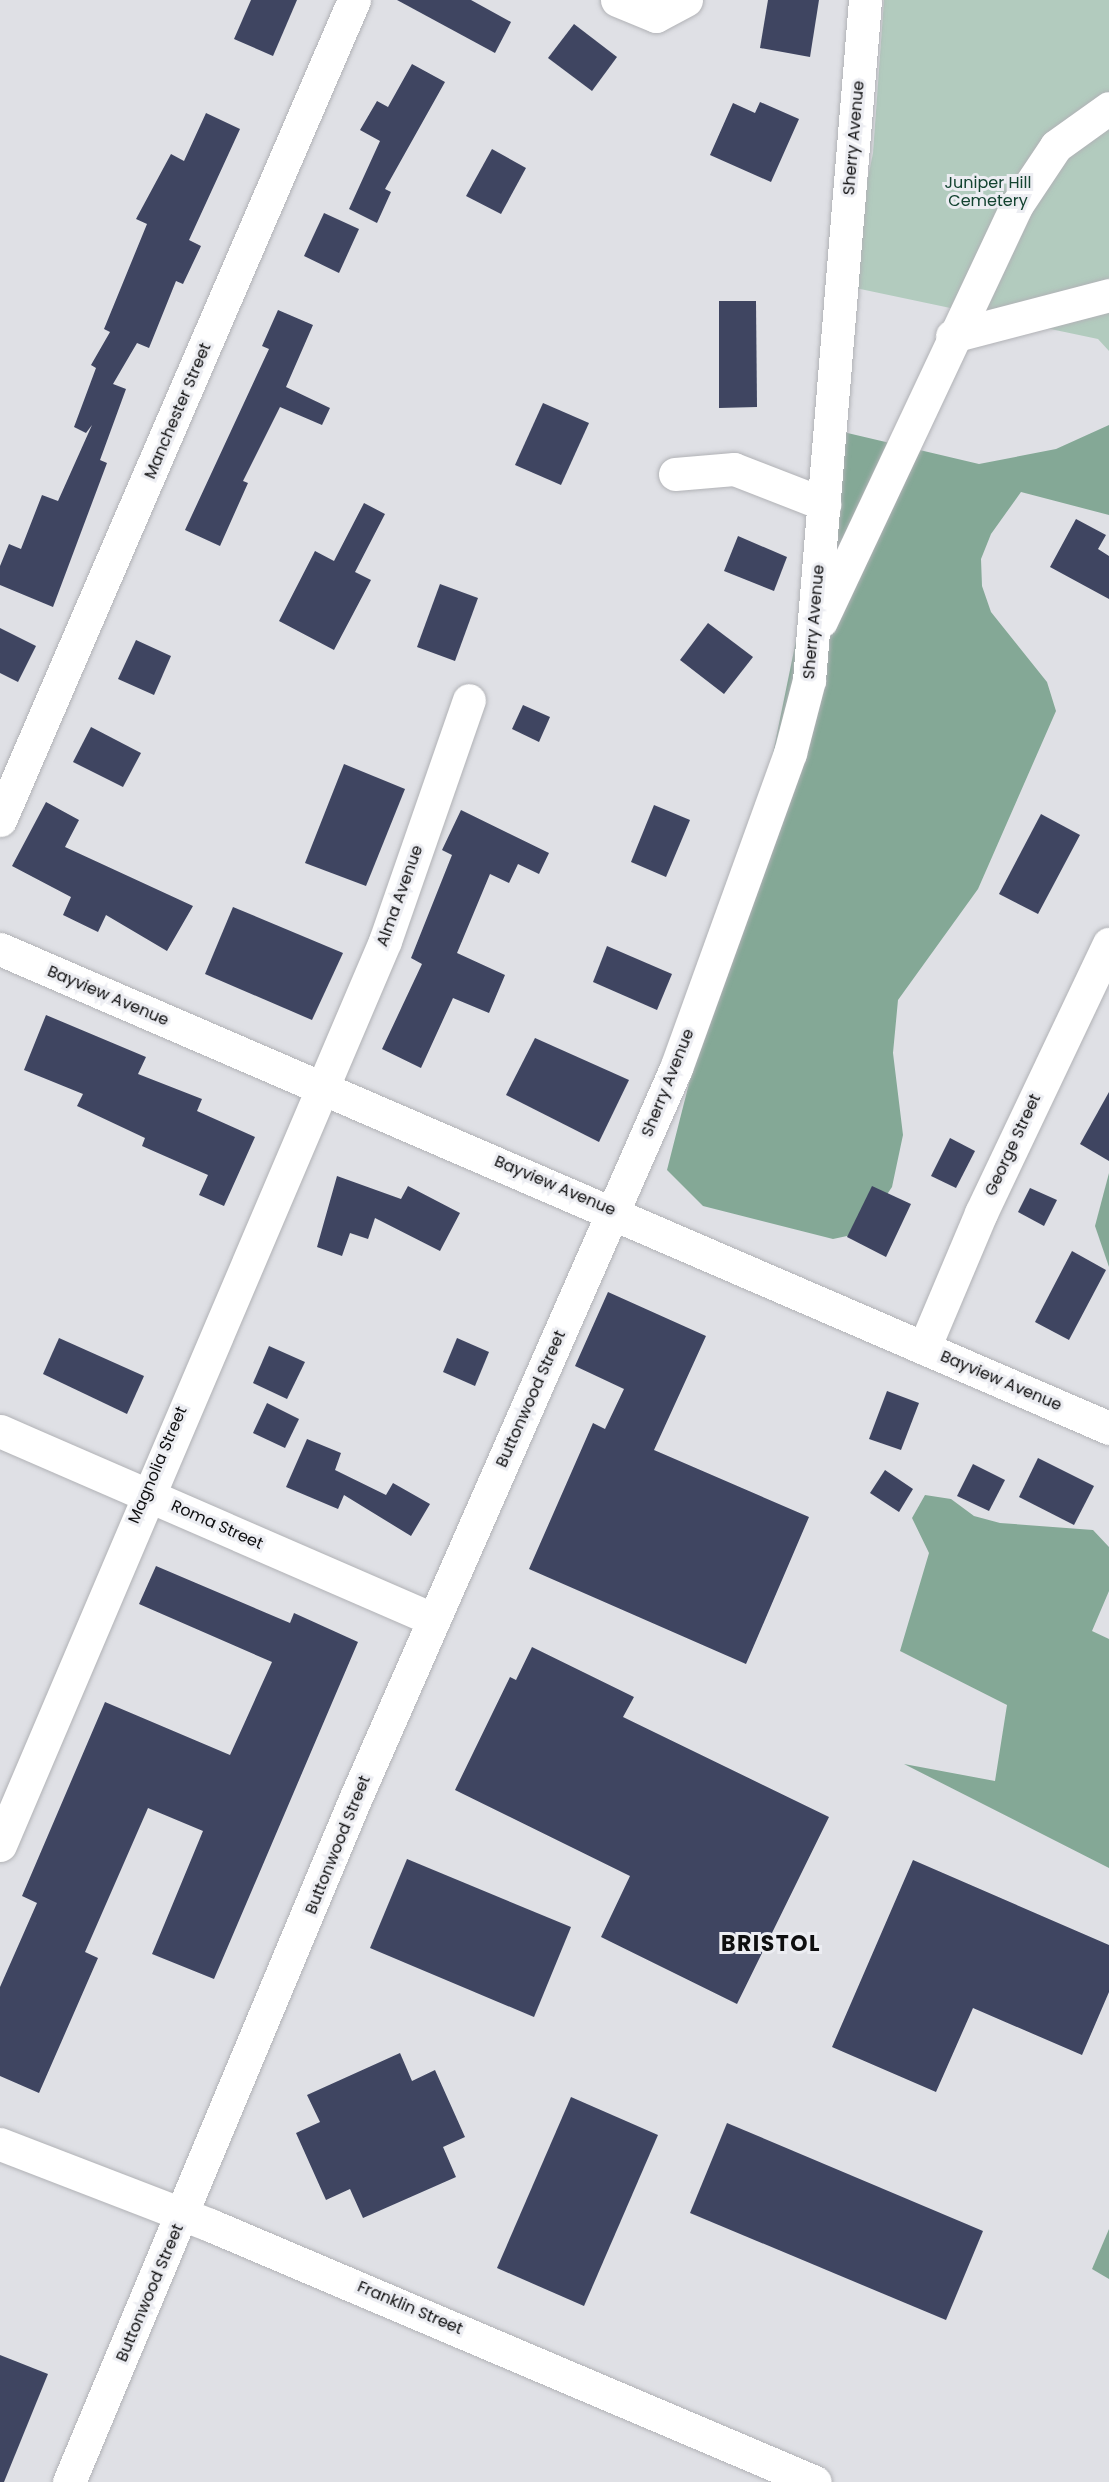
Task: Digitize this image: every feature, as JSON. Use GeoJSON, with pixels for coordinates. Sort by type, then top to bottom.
{"type":"FeatureCollection","features":[{"type":"Feature","properties":{"kind":"street","name":"Manchester Street"},"geometry":{"type":"LineString","coordinates":[[0,820],[354,0]]}},
{"type":"Feature","properties":{"kind":"street"},"geometry":{"type":"LineString","coordinates":[[617,0],[656,16],[686,0]]}},
{"type":"Feature","properties":{"kind":"street","name":"Sherry Avenue"},"geometry":{"type":"LineString","coordinates":[[614,1210],[676,1068],[790,753],[807,698],[865,0]]}},
{"type":"Feature","properties":{"kind":"street"},"geometry":{"type":"LineString","coordinates":[[812,641],[952,336],[1032,180],[1056,146],[1109,108]]}},
{"type":"Feature","properties":{"kind":"street"},"geometry":{"type":"LineString","coordinates":[[952,336],[1109,295]]}},
{"type":"Feature","properties":{"kind":"street"},"geometry":{"type":"LineString","coordinates":[[675,474],[734,469],[824,504]]}},
{"type":"Feature","properties":{"kind":"street","name":"Alma Avenue"},"geometry":{"type":"LineString","coordinates":[[322,1089],[385,941],[469,700]]}},
{"type":"Feature","properties":{"kind":"street","name":"George Street"},"geometry":{"type":"LineString","coordinates":[[924,1348],[981,1213],[1109,944]]}},
{"type":"Feature","properties":{"kind":"street","name":"Bayview Avenue"},"geometry":{"type":"LineString","coordinates":[[0,949],[322,1089],[614,1210],[1109,1428]]}},
{"type":"Feature","properties":{"kind":"street","name":"Magnolia Street"},"geometry":{"type":"LineString","coordinates":[[0,1845],[146,1493],[322,1089]]}},
{"type":"Feature","properties":{"kind":"street","name":"Buttonwood Street"},"geometry":{"type":"LineString","coordinates":[[69,2482],[184,2216],[434,1620],[614,1210]]}},
{"type":"Feature","properties":{"kind":"street","name":"Roma Street"},"geometry":{"type":"LineString","coordinates":[[0,1431],[434,1620]]}},
{"type":"Feature","properties":{"kind":"street","name":"Franklin Street"},"geometry":{"type":"LineString","coordinates":[[0,2144],[184,2216],[815,2482]]}},
{"type":"Feature","properties":{"kind":"green space","name":"Juniper Hill Cemetery"},"geometry":{"type":"Polygon","coordinates":[[[884,0],[1109,0],[1109,351],[1098,339],[846,286],[873,153],[884,0]]]}},
{"type":"Feature","properties":{"kind":"green space"},"geometry":{"type":"Polygon","coordinates":[[[1109,425],[1109,515],[1021,492],[991,534],[981,559],[982,586],[991,612],[1047,682],[1056,711],[978,889],[898,1000],[893,1053],[903,1135],[892,1187],[861,1233],[833,1239],[703,1206],[667,1170],[773,753],[839,431],[979,464],[1056,449],[1109,425]]]}},
{"type":"Feature","properties":{"kind":"green space"},"geometry":{"type":"Polygon","coordinates":[[[1109,1173],[1109,1267],[1095,1226],[1109,1173]]]}},
{"type":"Feature","properties":{"kind":"green space"},"geometry":{"type":"Polygon","coordinates":[[[925,1495],[951,1499],[974,1516],[1000,1523],[1093,1530],[1109,1547],[1109,1591],[1092,1631],[1109,1639],[1109,1868],[904,1764],[995,1781],[1007,1705],[900,1651],[929,1553],[912,1518],[925,1495]]]}},
{"type":"Feature","properties":{"kind":"green space"},"geometry":{"type":"Polygon","coordinates":[[[1109,2229],[1109,2279],[1092,2269],[1109,2229]]]}},
{"type":"Feature","properties":{"kind":"building"},"geometry":{"type":"Polygon","coordinates":[[[251,0],[297,0],[273,56],[234,39],[251,0]]]}},
{"type":"Feature","properties":{"kind":"building"},"geometry":{"type":"Polygon","coordinates":[[[397,0],[471,0],[511,22],[495,53],[397,0]]]}},
{"type":"Feature","properties":{"kind":"building"},"geometry":{"type":"Polygon","coordinates":[[[768,0],[819,0],[810,57],[760,48],[768,0]]]}},
{"type":"Feature","properties":{"kind":"building"},"geometry":{"type":"Polygon","coordinates":[[[574,24],[617,57],[592,91],[548,58],[574,24]]]}},
{"type":"Feature","properties":{"kind":"building"},"geometry":{"type":"Polygon","coordinates":[[[412,64],[445,82],[385,189],[391,192],[377,223],[349,209],[380,141],[360,130],[377,101],[388,107],[412,64]]]}},
{"type":"Feature","properties":{"kind":"building"},"geometry":{"type":"Polygon","coordinates":[[[760,102],[799,119],[771,182],[710,155],[733,103],[755,113],[760,102]]]}},
{"type":"Feature","properties":{"kind":"building"},"geometry":{"type":"Polygon","coordinates":[[[206,113],[240,129],[189,240],[201,246],[183,284],[176,281],[149,348],[137,343],[113,384],[126,389],[100,460],[107,463],[53,607],[0,585],[0,566],[9,544],[21,549],[42,495],[58,501],[92,425],[86,433],[74,427],[96,368],[91,365],[110,332],[104,329],[147,224],[136,219],[171,154],[184,161],[206,113]]]}},
{"type":"Feature","properties":{"kind":"building"},"geometry":{"type":"Polygon","coordinates":[[[492,149],[526,168],[501,214],[466,196],[492,149]]]}},
{"type":"Feature","properties":{"kind":"building"},"geometry":{"type":"Polygon","coordinates":[[[324,213],[359,229],[339,273],[304,256],[324,213]]]}},
{"type":"Feature","properties":{"kind":"building"},"geometry":{"type":"Polygon","coordinates":[[[719,301],[756,301],[757,407],[719,408],[719,301]]]}},
{"type":"Feature","properties":{"kind":"building"},"geometry":{"type":"Polygon","coordinates":[[[278,310],[313,325],[286,387],[330,408],[322,425],[280,407],[243,481],[248,483],[220,546],[185,530],[269,349],[262,346],[278,310]]]}},
{"type":"Feature","properties":{"kind":"building"},"geometry":{"type":"Polygon","coordinates":[[[543,403],[589,423],[561,485],[515,465],[543,403]]]}},
{"type":"Feature","properties":{"kind":"building"},"geometry":{"type":"Polygon","coordinates":[[[364,503],[385,514],[355,572],[371,580],[334,650],[279,621],[315,551],[334,561],[364,503]]]}},
{"type":"Feature","properties":{"kind":"building"},"geometry":{"type":"Polygon","coordinates":[[[1076,519],[1106,535],[1098,549],[1109,556],[1109,599],[1050,567],[1076,519]]]}},
{"type":"Feature","properties":{"kind":"building"},"geometry":{"type":"Polygon","coordinates":[[[738,536],[787,557],[774,591],[724,571],[738,536]]]}},
{"type":"Feature","properties":{"kind":"building"},"geometry":{"type":"Polygon","coordinates":[[[440,584],[478,598],[455,661],[417,647],[440,584]]]}},
{"type":"Feature","properties":{"kind":"building"},"geometry":{"type":"Polygon","coordinates":[[[708,623],[753,657],[724,694],[680,660],[708,623]]]}},
{"type":"Feature","properties":{"kind":"building"},"geometry":{"type":"Polygon","coordinates":[[[0,628],[36,646],[18,682],[0,673],[0,628]]]}},
{"type":"Feature","properties":{"kind":"building"},"geometry":{"type":"Polygon","coordinates":[[[136,640],[171,656],[154,695],[118,679],[136,640]]]}},
{"type":"Feature","properties":{"kind":"building"},"geometry":{"type":"Polygon","coordinates":[[[523,705],[550,717],[539,742],[512,729],[523,705]]]}},
{"type":"Feature","properties":{"kind":"building"},"geometry":{"type":"Polygon","coordinates":[[[91,727],[141,753],[123,787],[73,762],[91,727]]]}},
{"type":"Feature","properties":{"kind":"building"},"geometry":{"type":"Polygon","coordinates":[[[344,764],[405,789],[366,886],[305,863],[344,764]]]}},
{"type":"Feature","properties":{"kind":"building"},"geometry":{"type":"Polygon","coordinates":[[[46,802],[79,820],[65,847],[193,906],[167,951],[106,915],[98,932],[63,915],[71,897],[12,866],[46,802]]]}},
{"type":"Feature","properties":{"kind":"building"},"geometry":{"type":"Polygon","coordinates":[[[654,805],[690,820],[666,877],[631,862],[654,805]]]}},
{"type":"Feature","properties":{"kind":"building"},"geometry":{"type":"Polygon","coordinates":[[[461,810],[549,853],[539,874],[518,864],[509,883],[490,874],[457,953],[505,975],[489,1013],[453,998],[421,1068],[382,1049],[422,964],[411,958],[452,855],[442,850],[461,810]]]}},
{"type":"Feature","properties":{"kind":"building"},"geometry":{"type":"Polygon","coordinates":[[[1041,814],[1080,835],[1038,914],[999,894],[1041,814]]]}},
{"type":"Feature","properties":{"kind":"building"},"geometry":{"type":"Polygon","coordinates":[[[233,907],[343,953],[312,1020],[205,974],[233,907]]]}},
{"type":"Feature","properties":{"kind":"building"},"geometry":{"type":"Polygon","coordinates":[[[607,946],[672,974],[657,1010],[593,982],[607,946]]]}},
{"type":"Feature","properties":{"kind":"building"},"geometry":{"type":"Polygon","coordinates":[[[46,1015],[146,1057],[138,1074],[202,1099],[197,1111],[255,1137],[224,1206],[199,1195],[208,1175],[142,1146],[145,1138],[77,1106],[83,1094],[24,1070],[46,1015]]]}},
{"type":"Feature","properties":{"kind":"building"},"geometry":{"type":"Polygon","coordinates":[[[535,1038],[629,1080],[599,1142],[506,1095],[535,1038]]]}},
{"type":"Feature","properties":{"kind":"building"},"geometry":{"type":"Polygon","coordinates":[[[1109,1092],[1109,1161],[1080,1144],[1109,1092]]]}},
{"type":"Feature","properties":{"kind":"building"},"geometry":{"type":"Polygon","coordinates":[[[950,1138],[975,1151],[956,1188],[931,1176],[950,1138]]]}},
{"type":"Feature","properties":{"kind":"building"},"geometry":{"type":"Polygon","coordinates":[[[337,1176],[401,1199],[408,1186],[460,1213],[440,1251],[375,1218],[368,1239],[350,1233],[342,1256],[317,1247],[337,1176]]]}},
{"type":"Feature","properties":{"kind":"building"},"geometry":{"type":"Polygon","coordinates":[[[872,1186],[911,1204],[886,1257],[847,1237],[872,1186]]]}},
{"type":"Feature","properties":{"kind":"building"},"geometry":{"type":"Polygon","coordinates":[[[1030,1188],[1057,1200],[1044,1226],[1018,1212],[1030,1188]]]}},
{"type":"Feature","properties":{"kind":"building"},"geometry":{"type":"Polygon","coordinates":[[[1072,1251],[1106,1270],[1069,1340],[1035,1322],[1072,1251]]]}},
{"type":"Feature","properties":{"kind":"building"},"geometry":{"type":"Polygon","coordinates":[[[608,1292],[706,1336],[654,1450],[809,1517],[746,1664],[529,1569],[593,1423],[605,1429],[624,1389],[575,1366],[608,1292]]]}},
{"type":"Feature","properties":{"kind":"building"},"geometry":{"type":"Polygon","coordinates":[[[59,1338],[144,1376],[127,1414],[43,1374],[59,1338]]]}},
{"type":"Feature","properties":{"kind":"building"},"geometry":{"type":"Polygon","coordinates":[[[457,1338],[489,1352],[475,1386],[443,1372],[457,1338]]]}},
{"type":"Feature","properties":{"kind":"building"},"geometry":{"type":"Polygon","coordinates":[[[269,1346],[305,1362],[287,1399],[253,1383],[269,1346]]]}},
{"type":"Feature","properties":{"kind":"building"},"geometry":{"type":"Polygon","coordinates":[[[887,1391],[919,1403],[901,1450],[869,1439],[887,1391]]]}},
{"type":"Feature","properties":{"kind":"building"},"geometry":{"type":"Polygon","coordinates":[[[267,1403],[299,1419],[285,1448],[253,1433],[267,1403]]]}},
{"type":"Feature","properties":{"kind":"building"},"geometry":{"type":"Polygon","coordinates":[[[307,1439],[341,1453],[335,1470],[386,1495],[393,1483],[430,1504],[411,1536],[344,1495],[338,1509],[286,1487],[307,1439]]]}},
{"type":"Feature","properties":{"kind":"building"},"geometry":{"type":"Polygon","coordinates":[[[1038,1458],[1094,1486],[1074,1525],[1019,1497],[1038,1458]]]}},
{"type":"Feature","properties":{"kind":"building"},"geometry":{"type":"Polygon","coordinates":[[[973,1464],[1005,1480],[989,1511],[957,1496],[973,1464]]]}},
{"type":"Feature","properties":{"kind":"building"},"geometry":{"type":"Polygon","coordinates":[[[885,1470],[913,1489],[899,1512],[870,1493],[885,1470]]]}},
{"type":"Feature","properties":{"kind":"building"},"geometry":{"type":"Polygon","coordinates":[[[156,1566],[290,1623],[294,1613],[358,1642],[214,1979],[152,1954],[203,1831],[148,1808],[85,1952],[98,1958],[39,2093],[0,2076],[0,1987],[37,1903],[22,1896],[105,1702],[230,1755],[272,1662],[139,1604],[156,1566]]]}},
{"type":"Feature","properties":{"kind":"building"},"geometry":{"type":"Polygon","coordinates":[[[532,1647],[634,1697],[623,1717],[829,1817],[737,2004],[601,1937],[630,1876],[455,1790],[510,1677],[516,1680],[532,1647]]]}},
{"type":"Feature","properties":{"kind":"building"},"geometry":{"type":"Polygon","coordinates":[[[407,1859],[571,1927],[534,2017],[370,1948],[407,1859]]]}},
{"type":"Feature","properties":{"kind":"building"},"geometry":{"type":"Polygon","coordinates":[[[913,1860],[1109,1945],[1109,1992],[1082,2055],[973,2008],[936,2092],[832,2047],[913,1860]]]}},
{"type":"Feature","properties":{"kind":"building"},"geometry":{"type":"Polygon","coordinates":[[[400,2053],[412,2081],[435,2070],[465,2137],[443,2147],[456,2177],[363,2218],[350,2189],[326,2200],[296,2133],[320,2122],[307,2095],[400,2053]]]}},
{"type":"Feature","properties":{"kind":"building"},"geometry":{"type":"Polygon","coordinates":[[[571,2097],[658,2135],[584,2306],[497,2268],[571,2097]]]}},
{"type":"Feature","properties":{"kind":"building"},"geometry":{"type":"Polygon","coordinates":[[[727,2123],[983,2231],[946,2320],[690,2213],[727,2123]]]}},
{"type":"Feature","properties":{"kind":"building"},"geometry":{"type":"Polygon","coordinates":[[[0,2355],[48,2374],[4,2482],[0,2482],[0,2355]]]}},
{"type":"Feature","properties":{"kind":"district","name":"BRISTOL"},"geometry":{"type":"Point","coordinates":[771,1944]}}]}
